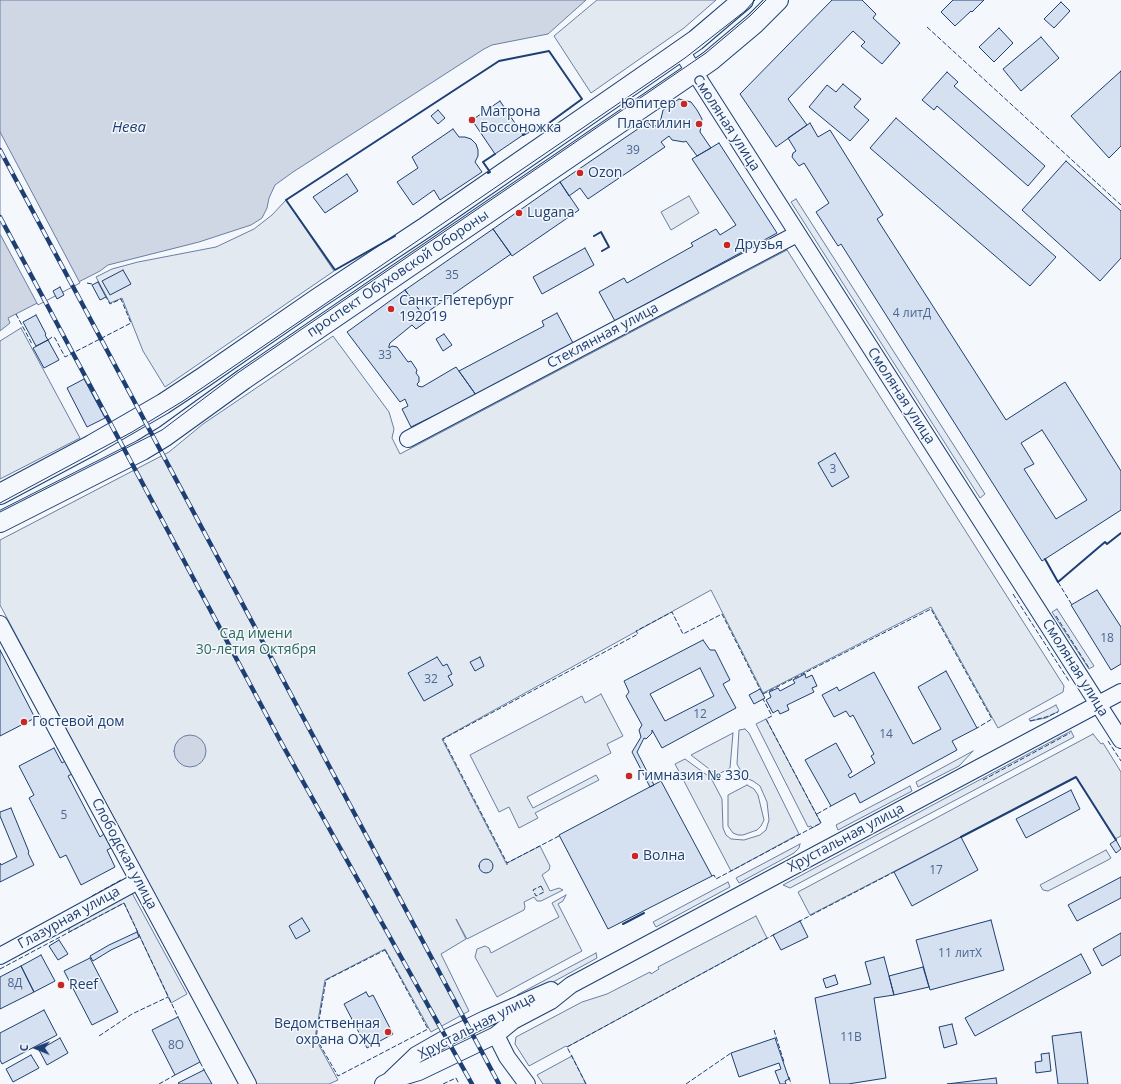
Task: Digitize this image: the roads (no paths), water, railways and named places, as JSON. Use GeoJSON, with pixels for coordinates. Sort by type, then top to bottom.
{"type":"FeatureCollection","features":[{"type":"Feature","properties":{"kind":"main road","name":"проспект Обуховской Обороны"},"geometry":{"type":"LineString","coordinates":[[0,494],[92,446],[163,404],[681,51],[743,0]]}},
{"type":"Feature","properties":{"kind":"main road","name":"проспект Обуховской Обороны"},"geometry":{"type":"LineString","coordinates":[[0,522],[136,453],[165,436],[244,379],[711,60],[755,23],[778,0]]}},
{"type":"Feature","properties":{"kind":"street","name":"Смоляная улица"},"geometry":{"type":"LineString","coordinates":[[681,51],[1121,740]]}},
{"type":"Feature","properties":{"kind":"street","name":"Стеклянная улица"},"geometry":{"type":"LineString","coordinates":[[408,439],[797,234]]}},
{"type":"Feature","properties":{"kind":"street","name":"Слободская улица"},"geometry":{"type":"LineString","coordinates":[[0,624],[248,1084]]}},
{"type":"Feature","properties":{"kind":"street","name":"Хрустальная улица"},"geometry":{"type":"LineString","coordinates":[[386,1082],[419,1072],[496,1035],[513,1022],[551,1001],[571,985],[1121,692]]}},
{"type":"Feature","properties":{"kind":"street","name":"Глазурная улица"},"geometry":{"type":"LineString","coordinates":[[0,956],[138,881]]}},
{"type":"Feature","properties":{"kind":"street","name":"Хрустальная улица"},"geometry":{"type":"LineString","coordinates":[[386,1082],[416,1055],[444,1039],[546,992],[571,985]]}},
{"type":"Feature","properties":{"kind":"street"},"geometry":{"type":"LineString","coordinates":[[496,1035],[507,1057],[527,1084]]}},
{"type":"Feature","properties":{"kind":"water","name":"Нева"},"geometry":{"type":"Polygon","coordinates":[[[0,0],[586,0],[548,34],[492,45],[484,49],[293,172],[275,185],[262,218],[251,225],[199,242],[108,265],[100,271],[8,318],[10,323],[0,331],[0,0]]]}},
{"type":"Feature","properties":{"kind":"water"},"geometry":{"type":"Polygon","coordinates":[[[190,735],[201,740],[206,751],[201,762],[190,767],[179,762],[174,751],[179,740],[190,735]]]}},
{"type":"Feature","properties":{"kind":"tram line"},"geometry":{"type":"LineString","coordinates":[[0,503],[132,432],[183,401],[685,58],[745,11],[755,0]]}},
{"type":"Feature","properties":{"kind":"tram line"},"geometry":{"type":"LineString","coordinates":[[0,512],[162,430],[239,372],[706,53],[750,16],[766,0]]}},
{"type":"Feature","properties":{"kind":"railway"},"geometry":{"type":"LineString","coordinates":[[0,150],[499,1084]]}},
{"type":"Feature","properties":{"kind":"railway"},"geometry":{"type":"LineString","coordinates":[[0,217],[282,744],[472,1084]]}},
{"type":"Feature","properties":{"kind":"place","name":"Юпитер"},"geometry":{"type":"Point","coordinates":[684,104]}},
{"type":"Feature","properties":{"kind":"place","name":"Матрона Боссоножка"},"geometry":{"type":"Point","coordinates":[472,120]}},
{"type":"Feature","properties":{"kind":"place","name":"Пластилин"},"geometry":{"type":"Point","coordinates":[699,124]}},
{"type":"Feature","properties":{"kind":"place","name":"Ozon"},"geometry":{"type":"Point","coordinates":[580,173]}},
{"type":"Feature","properties":{"kind":"place","name":"Lugana"},"geometry":{"type":"Point","coordinates":[519,213]}},
{"type":"Feature","properties":{"kind":"place","name":"Друзья"},"geometry":{"type":"Point","coordinates":[727,245]}},
{"type":"Feature","properties":{"kind":"place","name":"Санкт-Петербург 192019"},"geometry":{"type":"Point","coordinates":[391,309]}},
{"type":"Feature","properties":{"kind":"place","name":"Гостевой дом"},"geometry":{"type":"Point","coordinates":[24,722]}},
{"type":"Feature","properties":{"kind":"place","name":"Гимназия № 330"},"geometry":{"type":"Point","coordinates":[629,776]}},
{"type":"Feature","properties":{"kind":"place","name":"Волна"},"geometry":{"type":"Point","coordinates":[635,856]}},
{"type":"Feature","properties":{"kind":"place","name":"Reef"},"geometry":{"type":"Point","coordinates":[61,985]}},
{"type":"Feature","properties":{"kind":"place","name":"Ведомственная охрана ОЖД"},"geometry":{"type":"Point","coordinates":[388,1032]}},
{"type":"Feature","properties":{"kind":"park label","name":"Сад имени 30-летия Октября"},"geometry":{"type":"Point","coordinates":[256,642]}}]}
